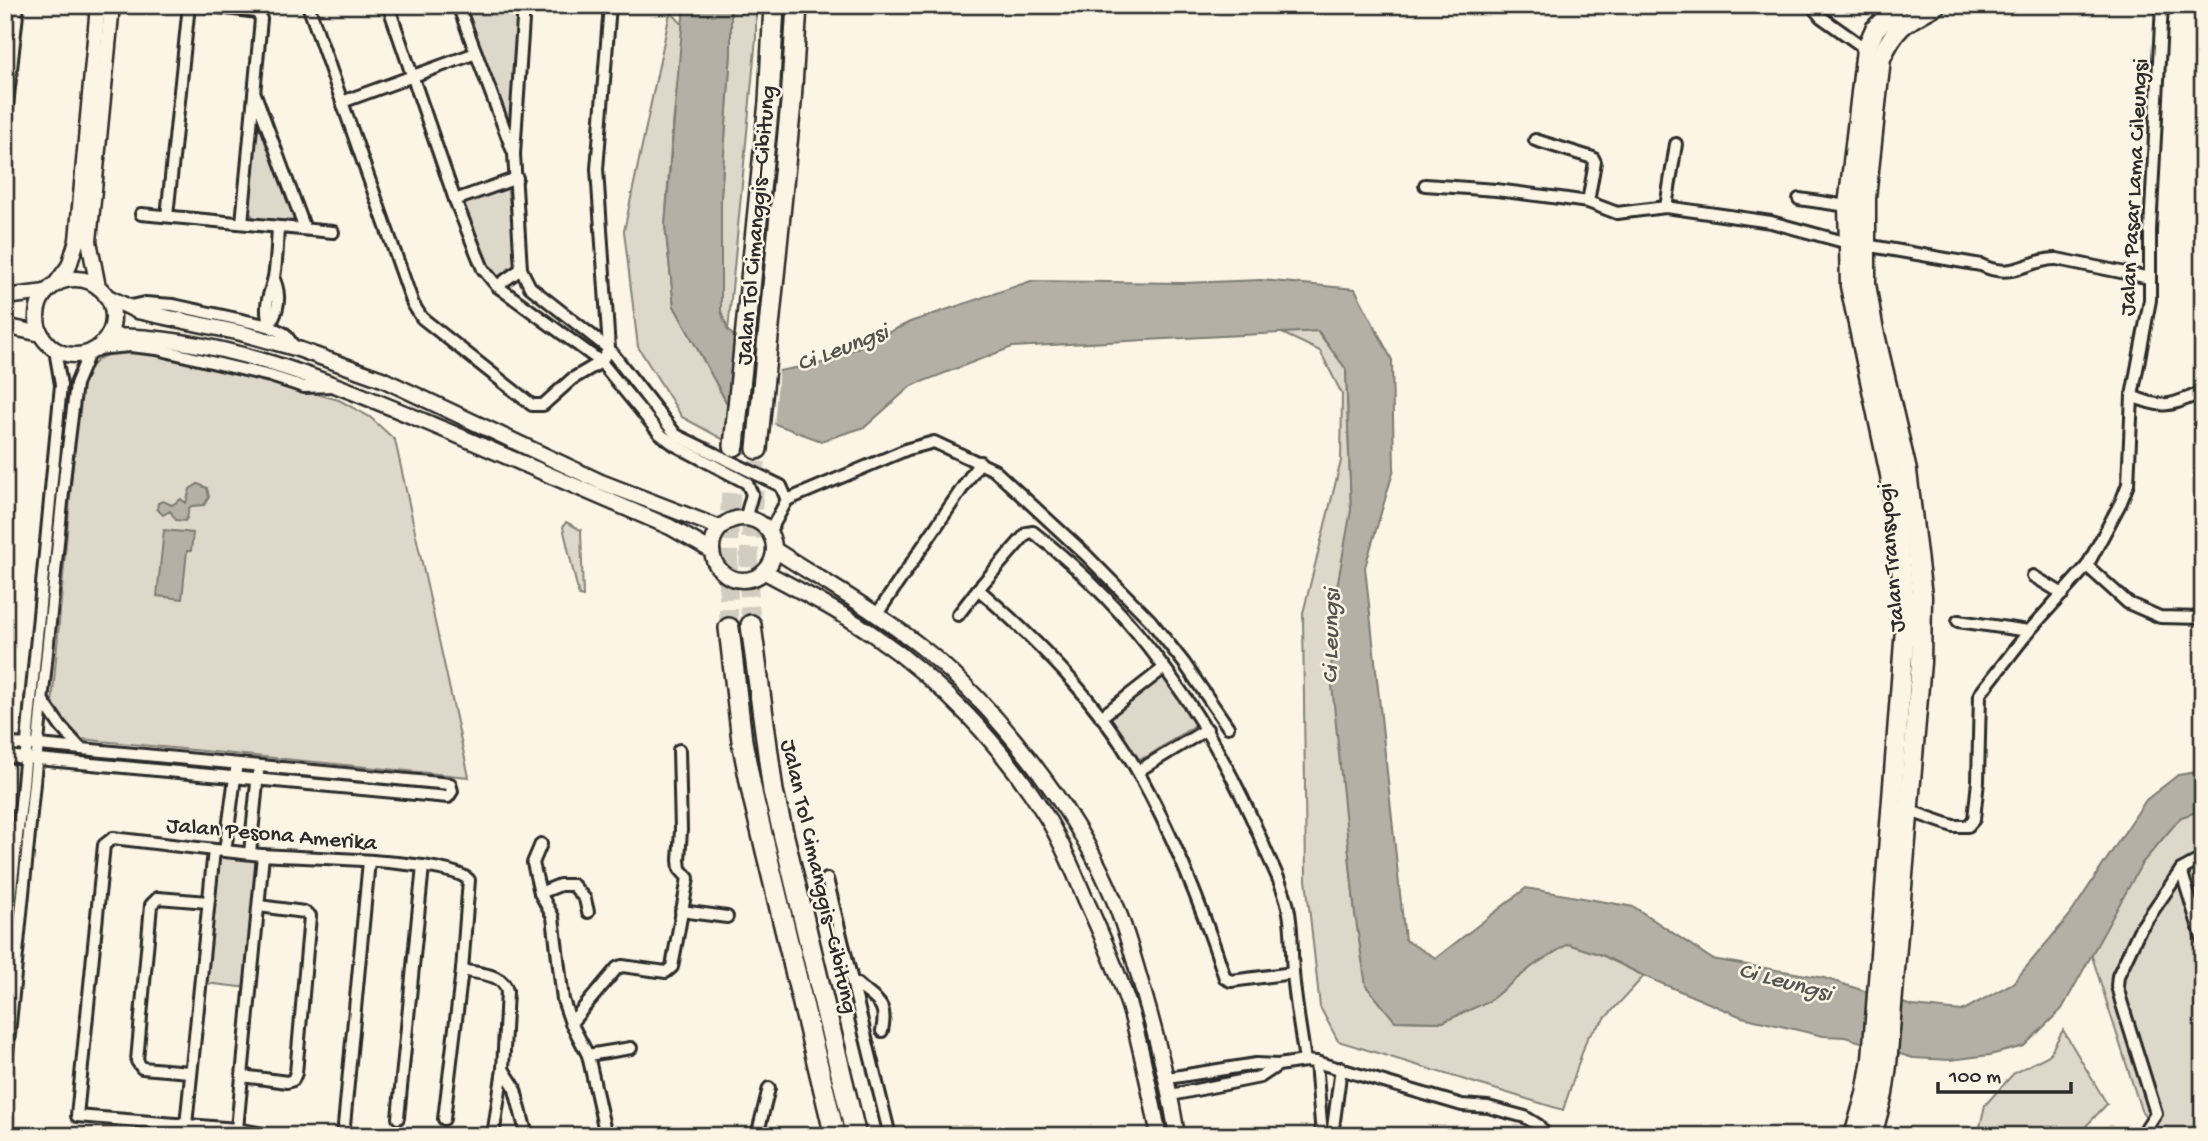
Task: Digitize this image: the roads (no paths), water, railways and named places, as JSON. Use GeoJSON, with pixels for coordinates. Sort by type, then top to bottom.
{"type":"FeatureCollection","features":[{"type":"Feature","properties":{"kind":"highway","name":"Jalan Tol Cimanggis–Cibitung"},"geometry":{"type":"LineString","coordinates":[[734,446],[769,102],[774,5]]}},
{"type":"Feature","properties":{"kind":"highway","name":"Jalan Tol Cimanggis–Cibitung"},"geometry":{"type":"LineString","coordinates":[[757,449],[791,103],[797,5]]}},
{"type":"Feature","properties":{"kind":"highway","name":"Jalan Transyogi"},"geometry":{"type":"LineString","coordinates":[[1856,244],[1848,206],[1866,49],[1875,29],[1899,5]]}},
{"type":"Feature","properties":{"kind":"highway","name":"Jalan Transyogi"},"geometry":{"type":"LineString","coordinates":[[1872,1136],[1883,1094],[1879,1062],[1910,811],[1921,662],[1922,596],[1906,471],[1850,286],[1866,198],[1881,58],[1890,38],[1903,23],[1936,5]]}},
{"type":"Feature","properties":{"kind":"highway","name":"Jalan Transyogi"},"geometry":{"type":"LineString","coordinates":[[1872,359],[1890,475],[1904,593],[1904,643],[1886,989]]}},
{"type":"Feature","properties":{"kind":"highway","name":"Jalan Tol Cimanggis–Cibitung"},"geometry":{"type":"LineString","coordinates":[[751,625],[773,791],[856,1133]]}},
{"type":"Feature","properties":{"kind":"highway","name":"Jalan Tol Cimanggis–Cibitung"},"geometry":{"type":"LineString","coordinates":[[729,628],[742,741],[794,974],[835,1136]]}},
{"type":"Feature","properties":{"kind":"highway"},"geometry":{"type":"LineString","coordinates":[[794,974],[825,1136]]}},
{"type":"Feature","properties":{"kind":"highway","name":"Jalan Transyogi"},"geometry":{"type":"LineString","coordinates":[[1854,1136],[1879,1062]]}},
{"type":"Feature","properties":{"kind":"street"},"geometry":{"type":"LineString","coordinates":[[5,124],[19,5]]}},
{"type":"Feature","properties":{"kind":"street"},"geometry":{"type":"LineString","coordinates":[[98,5],[77,240],[69,266],[51,288],[37,312],[41,334],[55,350],[64,354],[80,355],[130,346],[157,349],[271,376],[304,387],[339,385]]}},
{"type":"Feature","properties":{"kind":"street"},"geometry":{"type":"LineString","coordinates":[[5,1074],[11,970],[38,758],[76,384],[93,351],[108,336],[113,316],[102,292],[89,241],[112,5]]}},
{"type":"Feature","properties":{"kind":"street"},"geometry":{"type":"LineString","coordinates":[[167,216],[189,5]]}},
{"type":"Feature","properties":{"kind":"street"},"geometry":{"type":"LineString","coordinates":[[203,5],[257,12],[261,19],[242,223]]}},
{"type":"Feature","properties":{"kind":"street"},"geometry":{"type":"LineString","coordinates":[[308,5],[413,304],[422,318],[532,405],[543,405],[572,379],[601,362],[609,349],[597,169],[610,5]]}},
{"type":"Feature","properties":{"kind":"street"},"geometry":{"type":"LineString","coordinates":[[388,5],[455,200],[483,269],[497,286],[601,362],[660,434],[675,445],[747,483],[752,494],[746,516]]}},
{"type":"Feature","properties":{"kind":"street"},"geometry":{"type":"LineString","coordinates":[[458,5],[514,154]]}},
{"type":"Feature","properties":{"kind":"street"},"geometry":{"type":"LineString","coordinates":[[524,5],[514,154],[521,269],[530,287],[609,349],[676,435],[781,486],[787,499]]}},
{"type":"Feature","properties":{"kind":"street"},"geometry":{"type":"LineString","coordinates":[[1811,5],[1821,17],[1866,49]]}},
{"type":"Feature","properties":{"kind":"street","name":"Jalan Pasar Lama Cileungsi"},"geometry":{"type":"LineString","coordinates":[[1910,811],[1953,826],[1968,826],[1974,819],[1978,782],[1980,694],[2029,631],[2087,566],[2128,484],[2132,396],[2150,300],[2162,5]]}},
{"type":"Feature","properties":{"kind":"street"},"geometry":{"type":"LineString","coordinates":[[342,103],[475,53]]}},
{"type":"Feature","properties":{"kind":"street"},"geometry":{"type":"LineString","coordinates":[[254,91],[305,229]]}},
{"type":"Feature","properties":{"kind":"street"},"geometry":{"type":"LineString","coordinates":[[1535,140],[1592,158],[1595,162],[1588,202]]}},
{"type":"Feature","properties":{"kind":"street"},"geometry":{"type":"LineString","coordinates":[[1666,207],[1676,144]]}},
{"type":"Feature","properties":{"kind":"street"},"geometry":{"type":"LineString","coordinates":[[455,200],[517,178]]}},
{"type":"Feature","properties":{"kind":"street"},"geometry":{"type":"LineString","coordinates":[[1425,185],[1496,190],[1588,202],[1617,213],[1666,207],[1772,222],[1856,244],[1981,265],[1996,271],[2018,269],[2048,259],[2057,259],[2150,278]]}},
{"type":"Feature","properties":{"kind":"street"},"geometry":{"type":"LineString","coordinates":[[1799,199],[1848,206]]}},
{"type":"Feature","properties":{"kind":"street"},"geometry":{"type":"LineString","coordinates":[[141,214],[333,232]]}},
{"type":"Feature","properties":{"kind":"street"},"geometry":{"type":"LineString","coordinates":[[269,326],[266,312],[268,290],[274,279],[278,227]]}},
{"type":"Feature","properties":{"kind":"street"},"geometry":{"type":"LineString","coordinates":[[497,286],[521,269]]}},
{"type":"Feature","properties":{"kind":"street"},"geometry":{"type":"LineString","coordinates":[[7,296],[51,288],[66,280],[77,279],[89,282],[127,307],[138,311],[295,348],[382,379],[601,482],[720,528]]}},
{"type":"Feature","properties":{"kind":"street"},"geometry":{"type":"LineString","coordinates":[[127,307],[145,303],[173,305],[269,326],[285,334],[295,348]]}},
{"type":"Feature","properties":{"kind":"street"},"geometry":{"type":"LineString","coordinates":[[7,327],[41,334]]}},
{"type":"Feature","properties":{"kind":"street"},"geometry":{"type":"LineString","coordinates":[[108,336],[147,336],[187,341],[339,385],[670,527],[712,551]]}},
{"type":"Feature","properties":{"kind":"street"},"geometry":{"type":"LineString","coordinates":[[5,941],[61,385],[55,350]]}},
{"type":"Feature","properties":{"kind":"street"},"geometry":{"type":"LineString","coordinates":[[2132,396],[2144,401],[2173,405],[2203,392]]}},
{"type":"Feature","properties":{"kind":"street"},"geometry":{"type":"LineString","coordinates":[[770,531],[787,499],[926,442],[942,444],[994,470],[1065,535],[1150,620],[1184,663],[1228,727]]}},
{"type":"Feature","properties":{"kind":"street"},"geometry":{"type":"LineString","coordinates":[[877,614],[980,462]]}},
{"type":"Feature","properties":{"kind":"street"},"geometry":{"type":"LineString","coordinates":[[746,516],[763,524],[770,531],[775,550],[772,562],[765,572],[749,580],[732,578],[718,568],[712,551],[715,534],[720,528],[731,520],[746,516]]}},
{"type":"Feature","properties":{"kind":"street"},"geometry":{"type":"LineString","coordinates":[[958,615],[1027,533],[1033,532],[1106,597],[1164,668],[1207,729],[1247,805],[1287,902],[1293,973],[1322,1136]]}},
{"type":"Feature","properties":{"kind":"street"},"geometry":{"type":"LineString","coordinates":[[775,550],[877,614],[930,653],[996,719],[1063,806],[1089,847],[1121,915],[1168,1078],[1177,1136]]}},
{"type":"Feature","properties":{"kind":"street"},"geometry":{"type":"LineString","coordinates":[[2087,566],[2128,603],[2160,617],[2203,618]]}},
{"type":"Feature","properties":{"kind":"street"},"geometry":{"type":"LineString","coordinates":[[765,572],[822,602],[872,634],[936,685],[1009,763],[1046,817],[1098,927],[1128,1006],[1143,1058],[1159,1136]]}},
{"type":"Feature","properties":{"kind":"street"},"geometry":{"type":"LineString","coordinates":[[2033,576],[2063,594]]}},
{"type":"Feature","properties":{"kind":"street"},"geometry":{"type":"LineString","coordinates":[[978,589],[1034,640],[1101,717],[1138,771],[1186,870],[1225,978],[1231,981],[1293,973]]}},
{"type":"Feature","properties":{"kind":"street"},"geometry":{"type":"LineString","coordinates":[[1958,621],[2029,631]]}},
{"type":"Feature","properties":{"kind":"street"},"geometry":{"type":"LineString","coordinates":[[1101,717],[1164,668]]}},
{"type":"Feature","properties":{"kind":"street"},"geometry":{"type":"LineString","coordinates":[[43,701],[81,749]]}},
{"type":"Feature","properties":{"kind":"street"},"geometry":{"type":"LineString","coordinates":[[1138,771],[1207,729]]}},
{"type":"Feature","properties":{"kind":"street"},"geometry":{"type":"LineString","coordinates":[[5,744],[450,784],[452,791],[448,797],[5,756]]}},
{"type":"Feature","properties":{"kind":"street"},"geometry":{"type":"LineString","coordinates":[[571,1023],[617,968],[622,966],[666,972],[670,970],[688,877],[680,869],[679,860],[679,750]]}},
{"type":"Feature","properties":{"kind":"street"},"geometry":{"type":"LineString","coordinates":[[237,764],[208,902],[186,1125],[237,1129],[274,1136]]}},
{"type":"Feature","properties":{"kind":"street"},"geometry":{"type":"LineString","coordinates":[[250,853],[259,766]]}},
{"type":"Feature","properties":{"kind":"street","name":"Jalan Pesona Amerika"},"geometry":{"type":"LineString","coordinates":[[186,1125],[77,1116],[104,845],[113,838],[263,855],[423,866],[461,873],[468,880],[462,970],[444,1119]]}},
{"type":"Feature","properties":{"kind":"street"},"geometry":{"type":"LineString","coordinates":[[541,844],[533,863],[540,893],[553,917],[563,1000],[571,1023],[588,1055],[606,1136]]}},
{"type":"Feature","properties":{"kind":"street"},"geometry":{"type":"LineString","coordinates":[[237,1129],[263,855]]}},
{"type":"Feature","properties":{"kind":"street"},"geometry":{"type":"LineString","coordinates":[[2141,1136],[2156,1113],[2117,986],[2118,976],[2139,931],[2181,870],[2203,858]]}},
{"type":"Feature","properties":{"kind":"street"},"geometry":{"type":"LineString","coordinates":[[343,1136],[369,861]]}},
{"type":"Feature","properties":{"kind":"street"},"geometry":{"type":"LineString","coordinates":[[398,1118],[423,866]]}},
{"type":"Feature","properties":{"kind":"street"},"geometry":{"type":"LineString","coordinates":[[2181,870],[2203,942]]}},
{"type":"Feature","properties":{"kind":"street"},"geometry":{"type":"LineString","coordinates":[[827,879],[858,983],[861,1026],[890,1136]]}},
{"type":"Feature","properties":{"kind":"street"},"geometry":{"type":"LineString","coordinates":[[1085,899],[1100,896],[1108,884]]}},
{"type":"Feature","properties":{"kind":"street"},"geometry":{"type":"LineString","coordinates":[[540,893],[560,885],[573,885],[585,899],[588,912]]}},
{"type":"Feature","properties":{"kind":"street"},"geometry":{"type":"LineString","coordinates":[[190,1072],[142,1068],[137,1061],[151,905],[158,898],[208,902]]}},
{"type":"Feature","properties":{"kind":"street"},"geometry":{"type":"LineString","coordinates":[[242,1076],[290,1082],[294,1077],[297,1059],[310,916],[304,912],[259,906]]}},
{"type":"Feature","properties":{"kind":"street"},"geometry":{"type":"LineString","coordinates":[[681,911],[727,917]]}},
{"type":"Feature","properties":{"kind":"street"},"geometry":{"type":"LineString","coordinates":[[1098,927],[1099,919],[1105,913],[1121,915]]}},
{"type":"Feature","properties":{"kind":"street"},"geometry":{"type":"LineString","coordinates":[[462,970],[500,979],[507,991],[503,1069],[493,1136]]}},
{"type":"Feature","properties":{"kind":"street"},"geometry":{"type":"LineString","coordinates":[[858,983],[882,1007],[885,1015],[882,1031]]}},
{"type":"Feature","properties":{"kind":"street"},"geometry":{"type":"LineString","coordinates":[[588,1055],[631,1048]]}},
{"type":"Feature","properties":{"kind":"street"},"geometry":{"type":"LineString","coordinates":[[1168,1078],[1256,1064],[1310,1062],[1341,1068],[1462,1105],[1488,1107],[1525,1117],[1538,1125],[1547,1136]]}},
{"type":"Feature","properties":{"kind":"street"},"geometry":{"type":"LineString","coordinates":[[1171,1095],[1260,1077],[1278,1065]]}},
{"type":"Feature","properties":{"kind":"street"},"geometry":{"type":"LineString","coordinates":[[1332,1136],[1341,1068]]}},
{"type":"Feature","properties":{"kind":"street"},"geometry":{"type":"LineString","coordinates":[[503,1069],[514,1086],[527,1136]]}},
{"type":"Feature","properties":{"kind":"street"},"geometry":{"type":"LineString","coordinates":[[1223,1069],[1227,1084]]}},
{"type":"Feature","properties":{"kind":"street"},"geometry":{"type":"LineString","coordinates":[[757,1136],[769,1088]]}},
{"type":"Feature","properties":{"kind":"water","name":"Ci Leungsi"},"geometry":{"type":"Polygon","coordinates":[[[684,5],[731,5],[731,52],[721,197],[721,311],[728,331],[779,371],[828,362],[910,322],[1031,281],[1184,283],[1261,280],[1355,289],[1392,360],[1394,469],[1365,567],[1405,940],[1436,958],[1526,888],[1634,907],[1712,959],[1824,978],[1912,1006],[1962,1011],[2013,983],[2070,915],[2146,800],[2178,775],[2203,771],[2203,810],[2181,817],[2142,863],[2062,1009],[2024,1046],[1990,1055],[1950,1060],[1913,1058],[1845,1037],[1823,1036],[1742,1017],[1644,976],[1602,955],[1568,944],[1534,965],[1489,1001],[1443,1022],[1395,1021],[1366,986],[1355,914],[1331,675],[1335,598],[1351,510],[1346,369],[1318,331],[1012,347],[911,386],[865,427],[821,441],[729,407],[674,306],[665,225],[684,5]]]}},
{"type":"Feature","properties":{"kind":"water"},"geometry":{"type":"Polygon","coordinates":[[[198,484],[207,488],[209,497],[204,505],[189,508],[185,521],[176,520],[170,511],[163,515],[157,509],[158,503],[163,501],[172,505],[181,499],[186,503],[190,489],[198,484]]]}},
{"type":"Feature","properties":{"kind":"water"},"geometry":{"type":"Polygon","coordinates":[[[164,530],[193,533],[191,551],[187,551],[182,599],[157,596],[164,530]]]}},
{"type":"Feature","properties":{"kind":"tunnel"},"geometry":{"type":"LineString","coordinates":[[729,628],[729,537],[734,446]]}},
{"type":"Feature","properties":{"kind":"tunnel"},"geometry":{"type":"LineString","coordinates":[[751,625],[748,574],[757,449]]}}]}
